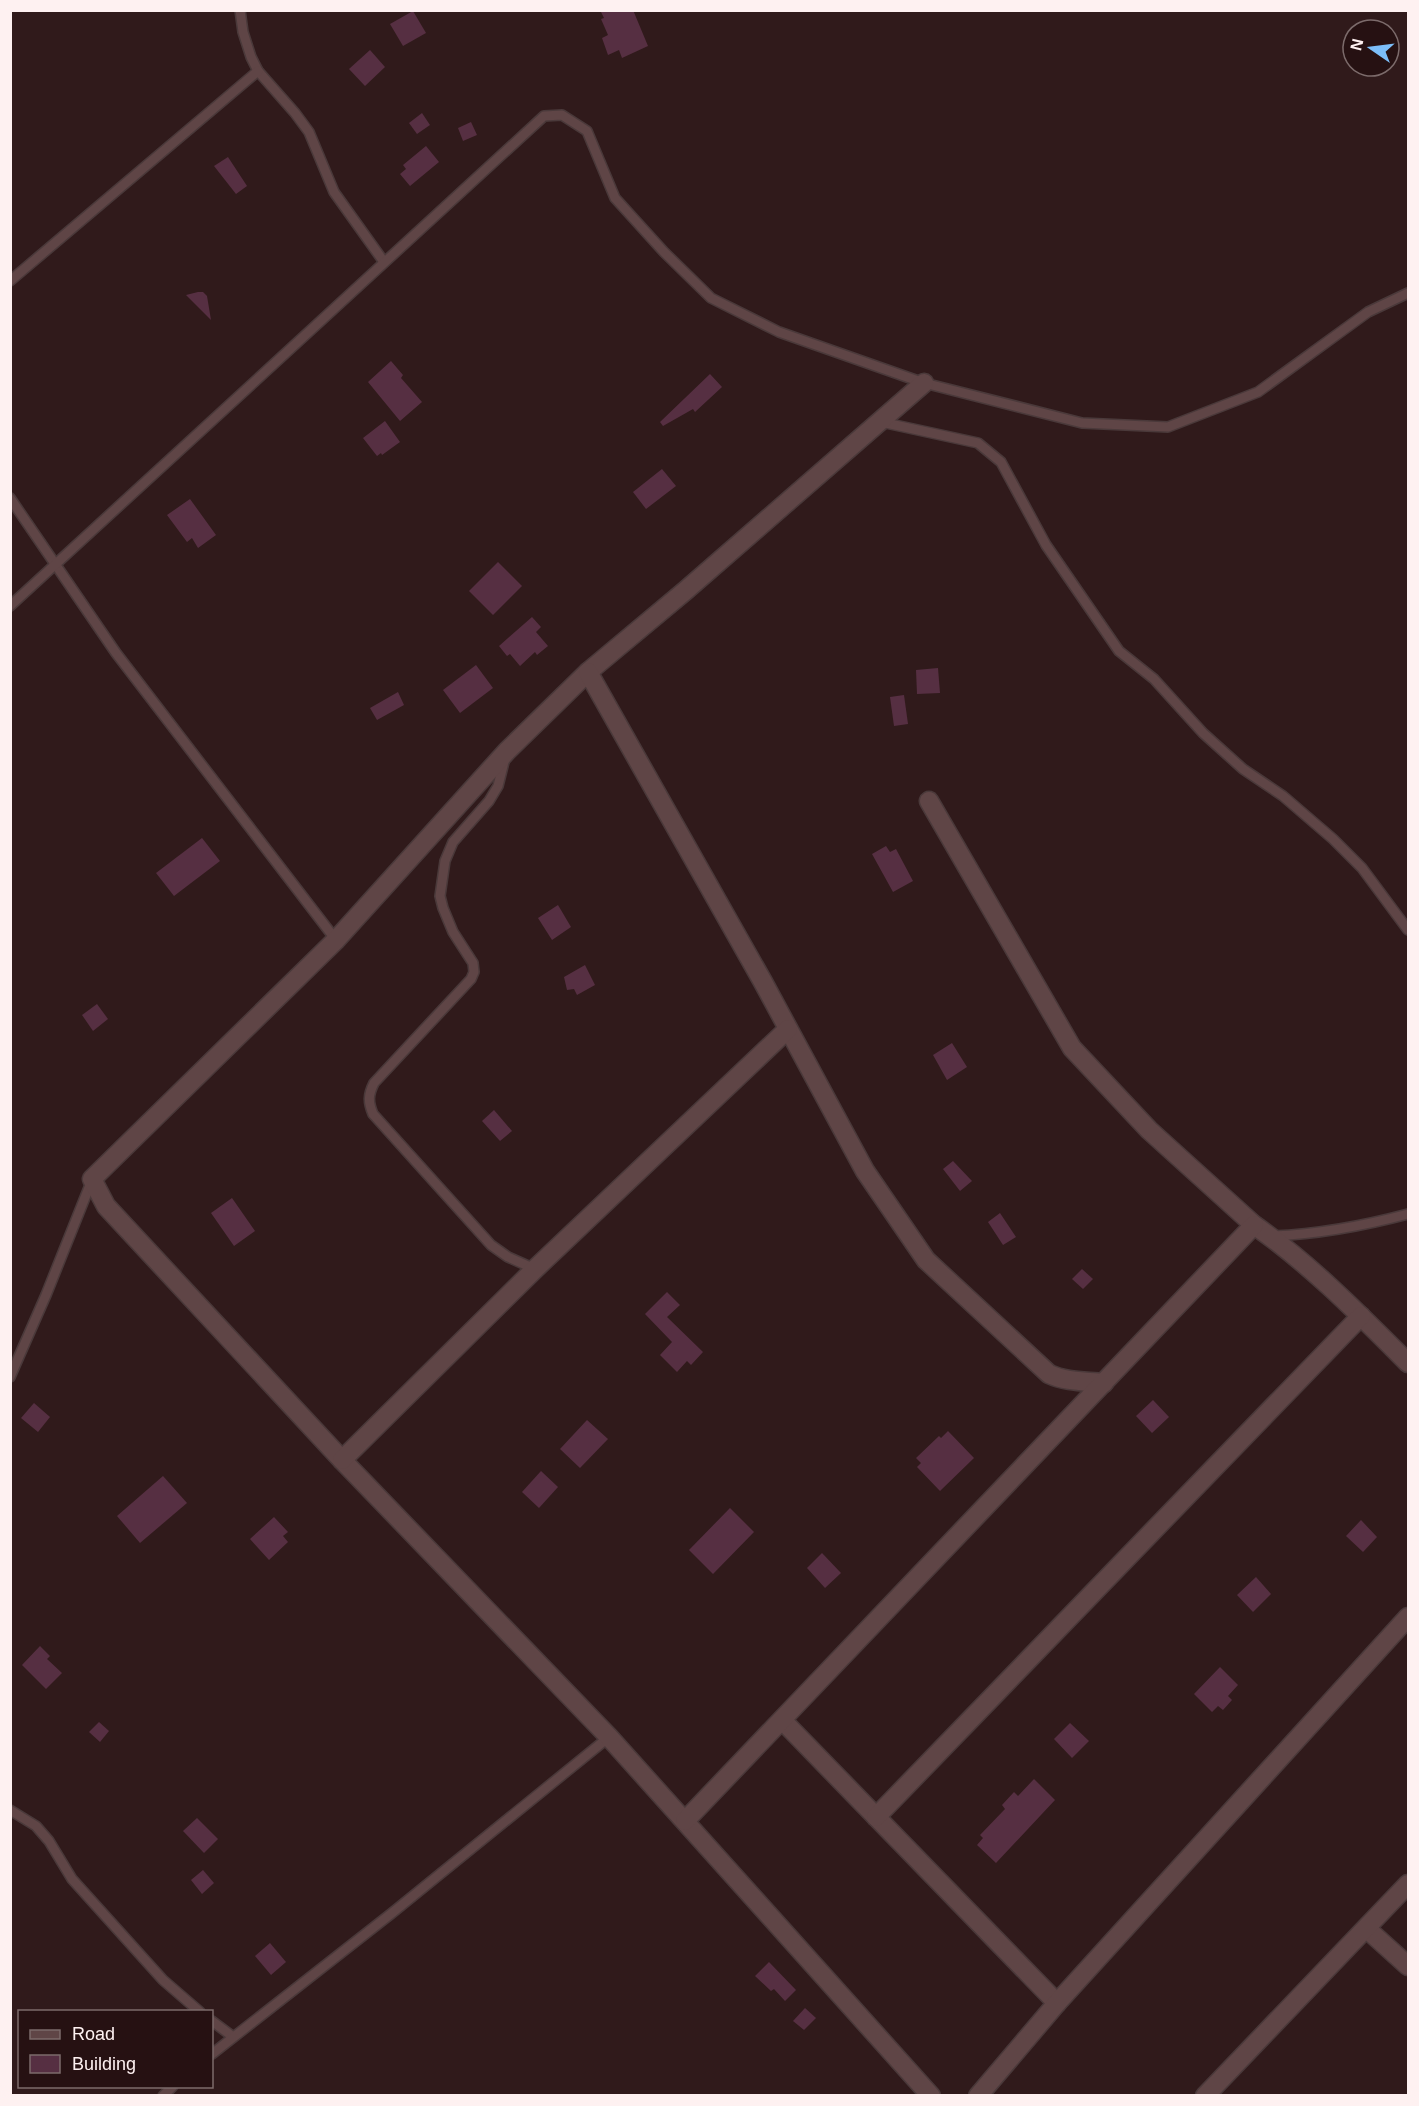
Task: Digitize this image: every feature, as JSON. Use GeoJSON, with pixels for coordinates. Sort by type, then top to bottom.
{"type":"FeatureCollection","features":[{"type":"Feature","properties":{"kind":"street"},"geometry":{"type":"LineString","coordinates":[[924,383],[588,672],[507,751],[336,940],[92,1179],[106,1206],[342,1460],[609,1737],[931,2096]]}},
{"type":"Feature","properties":{"kind":"street"},"geometry":{"type":"LineString","coordinates":[[588,672],[865,1171],[926,1260],[1049,1374],[1070,1380],[1104,1383]]}},
{"type":"Feature","properties":{"kind":"street"},"geometry":{"type":"LineString","coordinates":[[929,801],[1072,1048],[1149,1130],[1254,1225],[1271,1236],[1361,1316],[1408,1364]]}},
{"type":"Feature","properties":{"kind":"street"},"geometry":{"type":"LineString","coordinates":[[342,1460],[535,1269],[788,1029]]}},
{"type":"Feature","properties":{"kind":"street"},"geometry":{"type":"LineString","coordinates":[[685,1821],[1254,1225]]}},
{"type":"Feature","properties":{"kind":"street"},"geometry":{"type":"LineString","coordinates":[[876,1817],[1361,1316]]}},
{"type":"Feature","properties":{"kind":"street"},"geometry":{"type":"LineString","coordinates":[[978,2096],[1057,2003],[1408,1617]]}},
{"type":"Feature","properties":{"kind":"street"},"geometry":{"type":"LineString","coordinates":[[782,1720],[1057,2003]]}},
{"type":"Feature","properties":{"kind":"street"},"geometry":{"type":"LineString","coordinates":[[1205,2096],[1408,1884]]}},
{"type":"Feature","properties":{"kind":"street"},"geometry":{"type":"LineString","coordinates":[[1366,1929],[1408,1966]]}},
{"type":"Feature","properties":{"kind":"lane"},"geometry":{"type":"LineString","coordinates":[[240,10],[250,57],[258,71],[309,132],[333,192],[384,262]]}},
{"type":"Feature","properties":{"kind":"lane"},"geometry":{"type":"LineString","coordinates":[[10,280],[258,71]]}},
{"type":"Feature","properties":{"kind":"lane"},"geometry":{"type":"LineString","coordinates":[[10,606],[544,116],[562,115],[587,131],[615,198],[664,252],[711,298],[780,332],[924,383],[1083,423],[1168,427],[1258,392],[1368,312],[1408,293]]}},
{"type":"Feature","properties":{"kind":"lane"},"geometry":{"type":"LineString","coordinates":[[880,422],[978,442],[1001,462],[1046,545],[1119,651],[1154,679],[1203,733],[1243,769],[1283,796],[1333,838],[1362,868],[1408,930]]}},
{"type":"Feature","properties":{"kind":"lane"},"geometry":{"type":"LineString","coordinates":[[10,498],[116,653],[336,940]]}},
{"type":"Feature","properties":{"kind":"lane"},"geometry":{"type":"LineString","coordinates":[[507,751],[498,786],[489,801],[453,842],[445,861],[440,896],[443,908],[453,932],[473,963],[474,972],[471,979],[374,1083],[368,1103],[373,1114],[491,1245],[508,1257],[535,1269]]}},
{"type":"Feature","properties":{"kind":"lane"},"geometry":{"type":"LineString","coordinates":[[10,1377],[46,1295],[92,1179]]}},
{"type":"Feature","properties":{"kind":"lane"},"geometry":{"type":"LineString","coordinates":[[1271,1236],[1314,1234],[1408,1214]]}},
{"type":"Feature","properties":{"kind":"lane"},"geometry":{"type":"LineString","coordinates":[[213,2053],[392,1913],[609,1737]]}},
{"type":"Feature","properties":{"kind":"lane"},"geometry":{"type":"LineString","coordinates":[[10,1810],[36,1826],[49,1841],[72,1879],[163,1980],[198,2010]]}},
{"type":"Feature","properties":{"kind":"lane"},"geometry":{"type":"LineString","coordinates":[[213,2022],[232,2036]]}},
{"type":"Feature","properties":{"kind":"building"},"geometry":{"type":"Polygon","coordinates":[[[600,10],[633,10],[648,46],[622,58],[619,50],[608,55],[602,38],[608,35],[600,10]]]}},
{"type":"Feature","properties":{"kind":"building"},"geometry":{"type":"Polygon","coordinates":[[[413,11],[426,33],[403,46],[390,24],[413,11]]]}},
{"type":"Feature","properties":{"kind":"building"},"geometry":{"type":"Polygon","coordinates":[[[370,50],[385,67],[365,86],[349,69],[370,50]]]}},
{"type":"Feature","properties":{"kind":"building"},"geometry":{"type":"Polygon","coordinates":[[[422,113],[430,125],[417,134],[409,123],[422,113]]]}},
{"type":"Feature","properties":{"kind":"building"},"geometry":{"type":"Polygon","coordinates":[[[471,122],[477,135],[463,141],[458,128],[471,122]]]}},
{"type":"Feature","properties":{"kind":"building"},"geometry":{"type":"Polygon","coordinates":[[[426,146],[439,162],[410,186],[400,174],[406,169],[403,165],[426,146]]]}},
{"type":"Feature","properties":{"kind":"building"},"geometry":{"type":"Polygon","coordinates":[[[228,157],[247,186],[236,194],[214,166],[228,157]]]}},
{"type":"Feature","properties":{"kind":"building"},"geometry":{"type":"Polygon","coordinates":[[[203,292],[207,296],[211,320],[186,295],[203,292]]]}},
{"type":"Feature","properties":{"kind":"building"},"geometry":{"type":"Polygon","coordinates":[[[391,361],[403,375],[401,378],[422,402],[400,421],[368,382],[391,361]]]}},
{"type":"Feature","properties":{"kind":"building"},"geometry":{"type":"Polygon","coordinates":[[[710,374],[722,387],[695,412],[693,409],[663,426],[660,422],[710,374]]]}},
{"type":"Feature","properties":{"kind":"building"},"geometry":{"type":"Polygon","coordinates":[[[385,421],[400,442],[377,456],[363,438],[385,421]]]}},
{"type":"Feature","properties":{"kind":"building"},"geometry":{"type":"Polygon","coordinates":[[[662,469],[676,486],[646,509],[633,492],[662,469]]]}},
{"type":"Feature","properties":{"kind":"building"},"geometry":{"type":"Polygon","coordinates":[[[190,499],[216,535],[198,548],[192,538],[187,542],[167,515],[190,499]]]}},
{"type":"Feature","properties":{"kind":"building"},"geometry":{"type":"Polygon","coordinates":[[[498,562],[522,586],[493,615],[469,591],[498,562]]]}},
{"type":"Feature","properties":{"kind":"building"},"geometry":{"type":"Polygon","coordinates":[[[532,617],[541,627],[536,632],[548,646],[537,655],[535,652],[520,666],[499,646],[532,617]]]}},
{"type":"Feature","properties":{"kind":"building"},"geometry":{"type":"Polygon","coordinates":[[[476,665],[493,688],[460,713],[443,690],[476,665]]]}},
{"type":"Feature","properties":{"kind":"building"},"geometry":{"type":"Polygon","coordinates":[[[938,668],[940,693],[917,694],[916,670],[938,668]]]}},
{"type":"Feature","properties":{"kind":"building"},"geometry":{"type":"Polygon","coordinates":[[[398,692],[404,705],[377,720],[370,708],[398,692]]]}},
{"type":"Feature","properties":{"kind":"building"},"geometry":{"type":"Polygon","coordinates":[[[904,695],[908,724],[894,726],[890,697],[904,695]]]}},
{"type":"Feature","properties":{"kind":"building"},"geometry":{"type":"Polygon","coordinates":[[[202,838],[220,861],[174,896],[156,873],[202,838]]]}},
{"type":"Feature","properties":{"kind":"building"},"geometry":{"type":"Polygon","coordinates":[[[886,846],[890,852],[896,849],[913,881],[893,892],[872,854],[886,846]]]}},
{"type":"Feature","properties":{"kind":"building"},"geometry":{"type":"Polygon","coordinates":[[[558,905],[571,927],[552,940],[538,918],[558,905]]]}},
{"type":"Feature","properties":{"kind":"building"},"geometry":{"type":"Polygon","coordinates":[[[585,965],[595,985],[577,995],[574,989],[567,990],[564,977],[585,965]]]}},
{"type":"Feature","properties":{"kind":"building"},"geometry":{"type":"Polygon","coordinates":[[[97,1004],[108,1019],[93,1031],[82,1015],[97,1004]]]}},
{"type":"Feature","properties":{"kind":"building"},"geometry":{"type":"Polygon","coordinates":[[[952,1043],[967,1067],[947,1080],[933,1055],[952,1043]]]}},
{"type":"Feature","properties":{"kind":"building"},"geometry":{"type":"Polygon","coordinates":[[[494,1110],[512,1131],[500,1141],[482,1121],[494,1110]]]}},
{"type":"Feature","properties":{"kind":"building"},"geometry":{"type":"Polygon","coordinates":[[[953,1161],[972,1181],[960,1191],[943,1169],[953,1161]]]}},
{"type":"Feature","properties":{"kind":"building"},"geometry":{"type":"Polygon","coordinates":[[[232,1198],[255,1231],[234,1246],[211,1213],[232,1198]]]}},
{"type":"Feature","properties":{"kind":"building"},"geometry":{"type":"Polygon","coordinates":[[[1000,1213],[1016,1237],[1003,1245],[988,1222],[1000,1213]]]}},
{"type":"Feature","properties":{"kind":"building"},"geometry":{"type":"Polygon","coordinates":[[[1082,1269],[1093,1279],[1083,1289],[1072,1279],[1082,1269]]]}},
{"type":"Feature","properties":{"kind":"building"},"geometry":{"type":"Polygon","coordinates":[[[667,1292],[680,1305],[667,1317],[703,1352],[691,1365],[687,1361],[677,1372],[660,1355],[672,1342],[645,1314],[667,1292]]]}},
{"type":"Feature","properties":{"kind":"building"},"geometry":{"type":"Polygon","coordinates":[[[1153,1400],[1169,1417],[1152,1433],[1136,1416],[1153,1400]]]}},
{"type":"Feature","properties":{"kind":"building"},"geometry":{"type":"Polygon","coordinates":[[[34,1403],[50,1417],[38,1432],[21,1418],[34,1403]]]}},
{"type":"Feature","properties":{"kind":"building"},"geometry":{"type":"Polygon","coordinates":[[[587,1420],[608,1439],[580,1468],[560,1449],[587,1420]]]}},
{"type":"Feature","properties":{"kind":"building"},"geometry":{"type":"Polygon","coordinates":[[[948,1431],[974,1458],[940,1491],[917,1467],[921,1463],[916,1458],[939,1436],[941,1438],[948,1431]]]}},
{"type":"Feature","properties":{"kind":"building"},"geometry":{"type":"Polygon","coordinates":[[[541,1471],[558,1487],[539,1508],[522,1492],[541,1471]]]}},
{"type":"Feature","properties":{"kind":"building"},"geometry":{"type":"Polygon","coordinates":[[[163,1476],[187,1503],[140,1543],[117,1516],[163,1476]]]}},
{"type":"Feature","properties":{"kind":"building"},"geometry":{"type":"Polygon","coordinates":[[[730,1508],[754,1532],[713,1574],[689,1550],[730,1508]]]}},
{"type":"Feature","properties":{"kind":"building"},"geometry":{"type":"Polygon","coordinates":[[[274,1517],[288,1532],[283,1536],[288,1542],[269,1560],[250,1539],[274,1517]]]}},
{"type":"Feature","properties":{"kind":"building"},"geometry":{"type":"Polygon","coordinates":[[[1361,1520],[1377,1537],[1363,1552],[1346,1536],[1361,1520]]]}},
{"type":"Feature","properties":{"kind":"building"},"geometry":{"type":"Polygon","coordinates":[[[822,1553],[841,1573],[825,1588],[807,1568],[822,1553]]]}},
{"type":"Feature","properties":{"kind":"building"},"geometry":{"type":"Polygon","coordinates":[[[1256,1577],[1271,1594],[1253,1612],[1237,1595],[1256,1577]]]}},
{"type":"Feature","properties":{"kind":"building"},"geometry":{"type":"Polygon","coordinates":[[[40,1646],[50,1656],[47,1659],[62,1673],[46,1689],[22,1665],[40,1646]]]}},
{"type":"Feature","properties":{"kind":"building"},"geometry":{"type":"Polygon","coordinates":[[[1220,1667],[1238,1685],[1228,1696],[1232,1700],[1223,1710],[1218,1706],[1212,1712],[1194,1694],[1220,1667]]]}},
{"type":"Feature","properties":{"kind":"building"},"geometry":{"type":"Polygon","coordinates":[[[99,1722],[109,1731],[100,1742],[89,1732],[99,1722]]]}},
{"type":"Feature","properties":{"kind":"building"},"geometry":{"type":"Polygon","coordinates":[[[1070,1723],[1089,1741],[1072,1758],[1054,1739],[1070,1723]]]}},
{"type":"Feature","properties":{"kind":"building"},"geometry":{"type":"Polygon","coordinates":[[[1034,1779],[1055,1800],[996,1863],[977,1845],[983,1838],[980,1835],[1005,1809],[1002,1805],[1014,1792],[1018,1796],[1034,1779]]]}},
{"type":"Feature","properties":{"kind":"building"},"geometry":{"type":"Polygon","coordinates":[[[197,1818],[218,1839],[204,1853],[183,1831],[197,1818]]]}},
{"type":"Feature","properties":{"kind":"building"},"geometry":{"type":"Polygon","coordinates":[[[203,1870],[214,1883],[202,1894],[191,1880],[203,1870]]]}},
{"type":"Feature","properties":{"kind":"building"},"geometry":{"type":"Polygon","coordinates":[[[270,1943],[286,1962],[271,1975],[255,1956],[270,1943]]]}},
{"type":"Feature","properties":{"kind":"building"},"geometry":{"type":"Polygon","coordinates":[[[769,1962],[796,1990],[785,2001],[774,1989],[771,1991],[755,1976],[769,1962]]]}},
{"type":"Feature","properties":{"kind":"building"},"geometry":{"type":"Polygon","coordinates":[[[805,2008],[816,2018],[804,2030],[793,2021],[805,2008]]]}}]}
